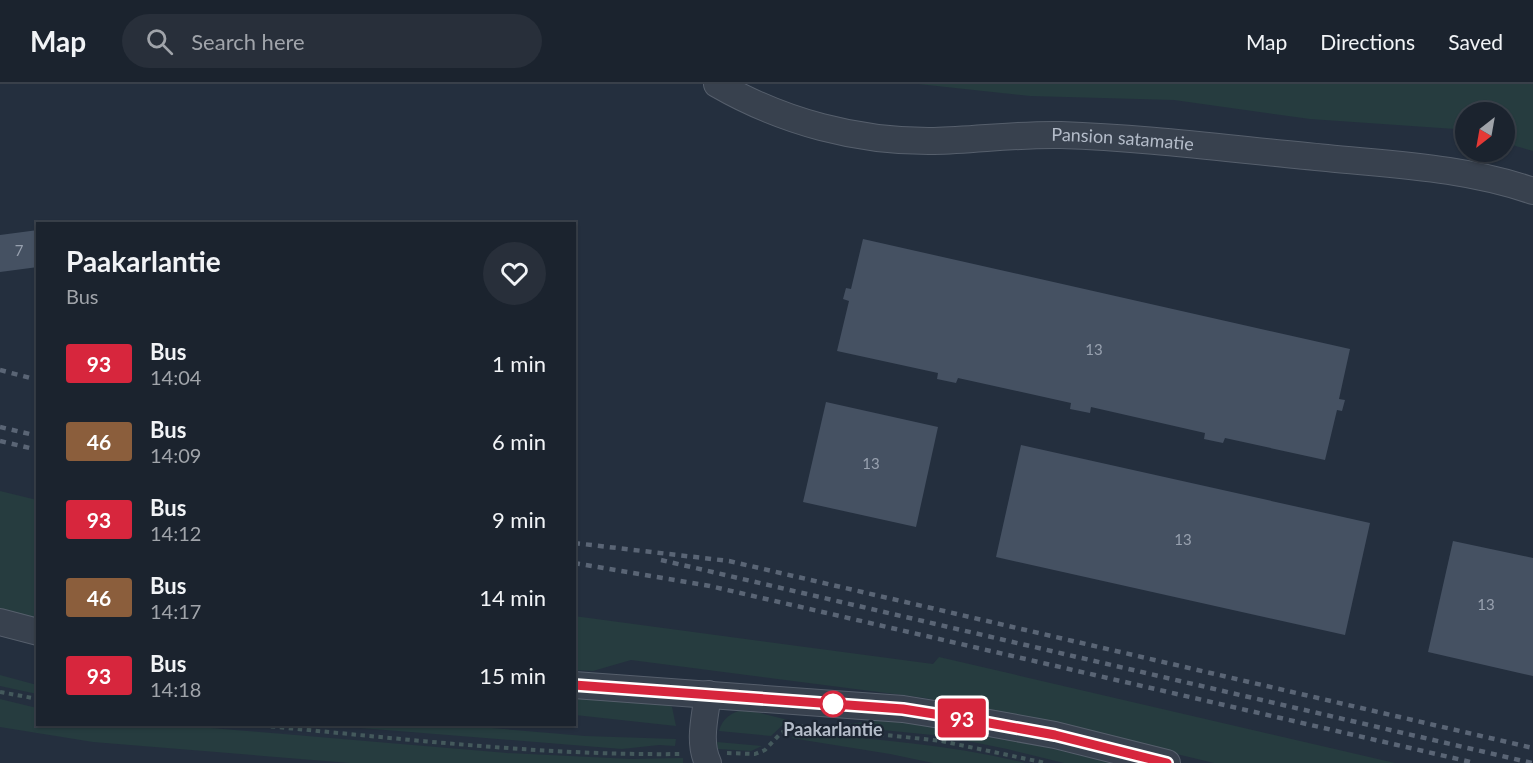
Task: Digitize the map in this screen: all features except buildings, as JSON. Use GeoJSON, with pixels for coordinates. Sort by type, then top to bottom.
{"type":"FeatureCollection","features":[{"type":"Feature","properties":{"kind":"street","name":"Pansion satamatie"},"geometry":{"type":"LineString","coordinates":[[717,84],[773,112],[866,138],[934,141],[1059,135],[1179,142],[1417,166],[1469,174],[1533,191]]}},
{"type":"Feature","properties":{"kind":"street"},"geometry":{"type":"LineString","coordinates":[[0,622],[36,631]]}},
{"type":"Feature","properties":{"kind":"street"},"geometry":{"type":"LineString","coordinates":[[576,685],[924,712],[1055,735],[1167,763]]}},
{"type":"Feature","properties":{"kind":"street"},"geometry":{"type":"LineString","coordinates":[[706,758],[702,736],[708,694]]}},
{"type":"Feature","properties":{"kind":"path"},"geometry":{"type":"LineString","coordinates":[[0,692],[36,699]]}},
{"type":"Feature","properties":{"kind":"path"},"geometry":{"type":"LineString","coordinates":[[267,726],[530,749],[706,758],[755,754],[765,750],[781,733],[790,728],[805,726],[941,741],[1046,763]]}},
{"type":"Feature","properties":{"kind":"green space"},"geometry":{"type":"Polygon","coordinates":[[[918,84],[1533,84],[1533,151],[1515,146],[1515,102],[1455,102],[1455,129],[1310,119],[1174,100],[1030,96],[918,84]]]}},
{"type":"Feature","properties":{"kind":"green space"},"geometry":{"type":"Polygon","coordinates":[[[0,491],[36,500],[36,618],[0,609],[0,491]]]}},
{"type":"Feature","properties":{"kind":"green space"},"geometry":{"type":"Polygon","coordinates":[[[576,616],[933,664],[939,657],[1395,763],[1214,763],[1056,725],[925,698],[631,660],[593,671],[576,670],[576,616]]]}},
{"type":"Feature","properties":{"kind":"green space"},"geometry":{"type":"Polygon","coordinates":[[[0,675],[36,685],[36,694],[0,686],[0,675]]]}},
{"type":"Feature","properties":{"kind":"green space"},"geometry":{"type":"Polygon","coordinates":[[[576,698],[666,704],[672,707],[676,726],[576,715],[576,698]]]}},
{"type":"Feature","properties":{"kind":"green space"},"geometry":{"type":"Polygon","coordinates":[[[0,699],[36,708],[36,726],[188,726],[507,753],[631,759],[683,758],[683,763],[350,763],[93,742],[0,727],[0,699]]]}},
{"type":"Feature","properties":{"kind":"green space"},"geometry":{"type":"Polygon","coordinates":[[[744,709],[788,720],[771,736],[719,731],[728,716],[744,709]]]}},
{"type":"Feature","properties":{"kind":"green space"},"geometry":{"type":"Polygon","coordinates":[[[876,720],[966,731],[1113,763],[1064,763],[943,736],[852,727],[849,724],[876,720]]]}},
{"type":"Feature","properties":{"kind":"green space"},"geometry":{"type":"Polygon","coordinates":[[[335,726],[468,726],[585,736],[676,739],[675,746],[659,745],[622,749],[335,726]]]}},
{"type":"Feature","properties":{"kind":"green space"},"geometry":{"type":"Polygon","coordinates":[[[797,734],[944,747],[1025,763],[933,763],[791,738],[797,734]]]}},
{"type":"Feature","properties":{"kind":"green space"},"geometry":{"type":"Polygon","coordinates":[[[717,742],[762,746],[751,751],[718,749],[717,742]]]}},
{"type":"Feature","properties":{"kind":"railway"},"geometry":{"type":"LineString","coordinates":[[0,370],[36,379]]}},
{"type":"Feature","properties":{"kind":"railway"},"geometry":{"type":"LineString","coordinates":[[0,427],[36,436]]}},
{"type":"Feature","properties":{"kind":"railway"},"geometry":{"type":"LineString","coordinates":[[0,441],[36,450]]}},
{"type":"Feature","properties":{"kind":"railway"},"geometry":{"type":"LineString","coordinates":[[576,543],[729,561],[1533,748]]}},
{"type":"Feature","properties":{"kind":"railway"},"geometry":{"type":"LineString","coordinates":[[661,560],[1532,763]]}},
{"type":"Feature","properties":{"kind":"railway"},"geometry":{"type":"LineString","coordinates":[[576,563],[710,586],[1475,763]]}},
{"type":"Feature","properties":{"kind":"bus line","name":"93"},"geometry":{"type":"LineString","coordinates":[[576,685],[903,709],[1055,735],[1167,763]]}},
{"type":"Feature","properties":{"kind":"place","name":"Paakarlantie"},"geometry":{"type":"Point","coordinates":[833,704]}}]}
